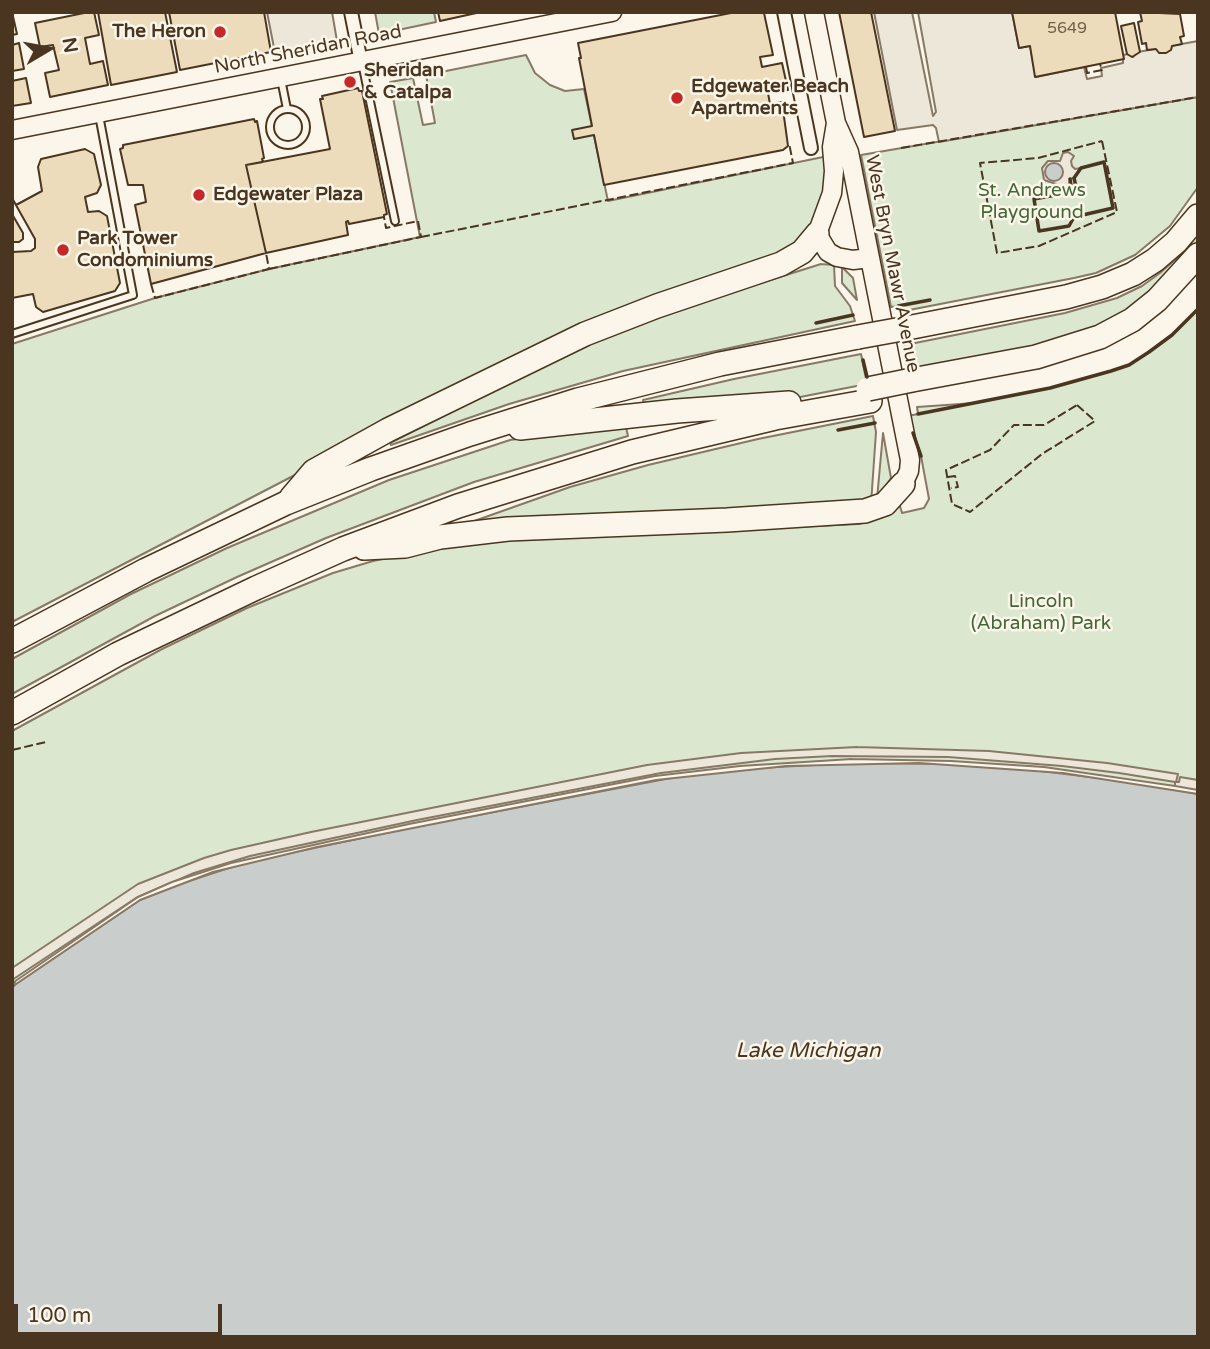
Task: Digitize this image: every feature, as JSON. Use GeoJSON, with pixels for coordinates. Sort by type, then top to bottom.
{"type":"FeatureCollection","features":[{"type":"Feature","properties":{"kind":"highway"},"geometry":{"type":"LineString","coordinates":[[12,642],[146,570],[286,503],[371,469],[470,434],[620,388],[720,364],[1066,297],[1102,287],[1133,274],[1155,260],[1198,216]]}},
{"type":"Feature","properties":{"kind":"highway"},"geometry":{"type":"LineString","coordinates":[[286,503],[314,471],[388,430],[585,334],[657,306],[781,264],[802,252],[817,234]]}},
{"type":"Feature","properties":{"kind":"highway"},"geometry":{"type":"LineString","coordinates":[[12,713],[130,648],[343,549],[458,506],[632,452],[1036,357],[1100,337],[1132,320],[1157,300],[1198,255]]}},
{"type":"Feature","properties":{"kind":"highway"},"geometry":{"type":"LineString","coordinates":[[913,386],[1055,365],[1094,356],[1149,325],[1198,276]]}},
{"type":"Feature","properties":{"kind":"highway"},"geometry":{"type":"LineString","coordinates":[[470,434],[677,411],[869,395]]}},
{"type":"Feature","properties":{"kind":"highway"},"geometry":{"type":"LineString","coordinates":[[343,549],[405,546],[440,537],[508,529],[850,513],[880,507],[895,495],[903,484]]}},
{"type":"Feature","properties":{"kind":"main road","name":"North Sheridan Road"},"geometry":{"type":"LineString","coordinates":[[12,130],[612,12]]}},
{"type":"Feature","properties":{"kind":"main road","name":"West Bryn Mawr Avenue"},"geometry":{"type":"LineString","coordinates":[[814,12],[836,123],[849,152],[909,460],[909,471],[903,484]]}},
{"type":"Feature","properties":{"kind":"main road"},"geometry":{"type":"LineString","coordinates":[[836,123],[832,147],[832,193],[817,234],[828,252],[837,257],[852,260],[869,258]]}},
{"type":"Feature","properties":{"kind":"street"},"geometry":{"type":"LineString","coordinates":[[351,12],[361,62]]}},
{"type":"Feature","properties":{"kind":"street"},"geometry":{"type":"LineString","coordinates":[[784,12],[811,148]]}},
{"type":"Feature","properties":{"kind":"lane"},"geometry":{"type":"LineString","coordinates":[[361,62],[395,221]]}},
{"type":"Feature","properties":{"kind":"lane"},"geometry":{"type":"LineString","coordinates":[[281,77],[287,109]]}},
{"type":"Feature","properties":{"kind":"lane"},"geometry":{"type":"LineString","coordinates":[[287,109],[299,112],[305,122],[305,134],[297,143],[291,145],[285,145],[275,139],[270,129],[272,117],[287,109]]}},
{"type":"Feature","properties":{"kind":"lane"},"geometry":{"type":"LineString","coordinates":[[12,334],[133,295],[99,113]]}},
{"type":"Feature","properties":{"kind":"green space"},"geometry":{"type":"Polygon","coordinates":[[[375,12],[434,12],[436,22],[379,34],[375,12]]]}},
{"type":"Feature","properties":{"kind":"green space"},"geometry":{"type":"Polygon","coordinates":[[[526,55],[535,73],[550,85],[565,91],[584,89],[608,201],[828,156],[828,184],[813,226],[791,249],[395,423],[12,622],[12,344],[155,298],[269,269],[420,237],[390,82],[413,78],[423,125],[435,123],[426,75],[526,55]]]}},
{"type":"Feature","properties":{"kind":"green space","name":"St. Andrews Playground"},"geometry":{"type":"Polygon","coordinates":[[[1198,97],[1198,187],[1170,226],[1135,255],[1096,273],[1074,278],[899,312],[898,306],[891,307],[861,155],[1198,97]]]}},
{"type":"Feature","properties":{"kind":"green space"},"geometry":{"type":"Polygon","coordinates":[[[1198,234],[1198,244],[1164,287],[1090,336],[908,370],[905,345],[1065,313],[1117,298],[1142,286],[1160,273],[1198,234]]]}},
{"type":"Feature","properties":{"kind":"green space"},"geometry":{"type":"Polygon","coordinates":[[[821,264],[834,265],[835,286],[850,306],[855,321],[623,371],[509,404],[391,445],[390,443],[579,347],[691,305],[821,264]]]}},
{"type":"Feature","properties":{"kind":"green space"},"geometry":{"type":"Polygon","coordinates":[[[842,267],[853,278],[857,300],[842,283],[842,267]]]}},
{"type":"Feature","properties":{"kind":"green space","name":"Lincoln (Abraham) Park"},"geometry":{"type":"Polygon","coordinates":[[[1198,309],[1198,794],[1063,773],[895,763],[816,764],[624,785],[317,847],[12,988],[12,731],[162,649],[247,608],[333,573],[373,561],[419,551],[498,540],[859,524],[883,517],[900,506],[902,513],[924,508],[929,499],[921,456],[908,416],[918,414],[917,407],[975,403],[1050,388],[1129,365],[1172,335],[1198,309]]]}},
{"type":"Feature","properties":{"kind":"green space"},"geometry":{"type":"Polygon","coordinates":[[[861,354],[867,384],[795,398],[645,409],[643,400],[861,354]]]}},
{"type":"Feature","properties":{"kind":"green space"},"geometry":{"type":"Polygon","coordinates":[[[873,416],[876,432],[871,504],[463,525],[570,487],[648,465],[873,416]]]}},
{"type":"Feature","properties":{"kind":"green space"},"geometry":{"type":"Polygon","coordinates":[[[625,423],[628,436],[474,482],[326,538],[237,577],[155,616],[12,694],[12,659],[131,594],[227,548],[389,480],[510,440],[625,423]]]}},
{"type":"Feature","properties":{"kind":"green space"},"geometry":{"type":"Polygon","coordinates":[[[883,433],[891,478],[877,499],[883,433]]]}},
{"type":"Feature","properties":{"kind":"shaded area"},"geometry":{"type":"Polygon","coordinates":[[[267,12],[332,12],[337,41],[275,53],[267,12]]]}},
{"type":"Feature","properties":{"kind":"shaded area"},"geometry":{"type":"Polygon","coordinates":[[[874,12],[912,12],[933,116],[936,112],[918,12],[1012,12],[1019,48],[1030,46],[1036,77],[1084,67],[1087,79],[1102,76],[1101,68],[1123,63],[1123,55],[1133,57],[1138,52],[1198,41],[1198,97],[939,142],[933,125],[897,130],[874,12]]]}},
{"type":"Feature","properties":{"kind":"shaded area"},"geometry":{"type":"Polygon","coordinates":[[[1068,152],[1074,156],[1072,166],[1075,169],[1081,168],[1074,178],[1070,179],[1068,190],[1058,191],[1056,184],[1044,180],[1042,168],[1048,161],[1060,161],[1063,153],[1068,152]]]}},
{"type":"Feature","properties":{"kind":"shaded area"},"geometry":{"type":"Polygon","coordinates":[[[857,747],[989,751],[1107,763],[1178,774],[1176,782],[1179,782],[1180,777],[1198,780],[1198,794],[1175,789],[1175,782],[1119,773],[948,757],[832,756],[775,759],[661,773],[417,820],[250,856],[194,873],[136,898],[12,980],[12,968],[138,884],[231,850],[647,765],[741,753],[857,747]]]}},
{"type":"Feature","properties":{"kind":"water"},"geometry":{"type":"Polygon","coordinates":[[[1054,163],[1062,168],[1063,172],[1058,180],[1054,181],[1046,176],[1045,172],[1050,164],[1054,163]]]}},
{"type":"Feature","properties":{"kind":"water","name":"Lake Michigan"},"geometry":{"type":"Polygon","coordinates":[[[852,763],[1016,768],[1131,782],[1198,794],[1198,1337],[12,1337],[12,988],[16,984],[140,900],[247,862],[676,777],[740,769],[852,763]]]}},
{"type":"Feature","properties":{"kind":"pier"},"geometry":{"type":"Polygon","coordinates":[[[852,759],[951,761],[1044,767],[1198,790],[1198,794],[1063,773],[919,763],[786,766],[656,780],[317,847],[213,872],[140,900],[16,984],[14,982],[138,897],[172,882],[231,863],[409,824],[655,776],[740,766],[852,759]]]}},
{"type":"Feature","properties":{"kind":"building"},"geometry":{"type":"Polygon","coordinates":[[[12,12],[17,34],[12,35],[12,12]]]}},
{"type":"Feature","properties":{"kind":"building"},"geometry":{"type":"Polygon","coordinates":[[[94,12],[99,35],[85,38],[90,64],[103,61],[108,85],[50,97],[45,73],[59,70],[53,45],[40,47],[35,23],[94,12]]]}},
{"type":"Feature","properties":{"kind":"building"},"geometry":{"type":"Polygon","coordinates":[[[98,12],[165,12],[177,72],[111,85],[98,12]]]}},
{"type":"Feature","properties":{"kind":"building","name":"The Heron"},"geometry":{"type":"Polygon","coordinates":[[[169,12],[264,12],[271,52],[180,70],[169,12]]]}},
{"type":"Feature","properties":{"kind":"building"},"geometry":{"type":"Polygon","coordinates":[[[438,12],[481,12],[440,21],[438,12]]]}},
{"type":"Feature","properties":{"kind":"building","name":"Edgewater Beach Apartments"},"geometry":{"type":"Polygon","coordinates":[[[736,12],[764,13],[773,55],[760,57],[762,67],[782,63],[788,90],[768,93],[770,104],[782,102],[788,146],[783,150],[604,185],[594,135],[574,139],[572,130],[592,126],[578,43],[736,12]]]}},
{"type":"Feature","properties":{"kind":"building"},"geometry":{"type":"Polygon","coordinates":[[[839,12],[871,12],[895,131],[864,137],[839,12]]]}},
{"type":"Feature","properties":{"kind":"building"},"geometry":{"type":"Polygon","coordinates":[[[1012,12],[1115,12],[1124,59],[1035,77],[1030,46],[1019,48],[1012,12]]]}},
{"type":"Feature","properties":{"kind":"building"},"geometry":{"type":"Polygon","coordinates":[[[1140,12],[1180,14],[1184,36],[1180,37],[1182,44],[1172,46],[1166,53],[1159,53],[1156,49],[1147,50],[1146,43],[1142,44],[1138,22],[1142,21],[1140,12]]]}},
{"type":"Feature","properties":{"kind":"building"},"geometry":{"type":"Polygon","coordinates":[[[1134,23],[1140,52],[1132,57],[1127,54],[1121,26],[1134,23]]]}},
{"type":"Feature","properties":{"kind":"building"},"geometry":{"type":"Polygon","coordinates":[[[19,43],[24,69],[12,71],[12,45],[19,43]]]}},
{"type":"Feature","properties":{"kind":"building"},"geometry":{"type":"Polygon","coordinates":[[[26,78],[31,103],[12,106],[12,81],[26,78]]]}},
{"type":"Feature","properties":{"kind":"building","name":"Edgewater Plaza"},"geometry":{"type":"Polygon","coordinates":[[[358,88],[362,91],[387,214],[384,217],[349,224],[346,222],[348,235],[266,253],[246,165],[330,149],[320,99],[323,99],[322,96],[358,88]]]}},
{"type":"Feature","properties":{"kind":"building","name":"Edgewater Plaza"},"geometry":{"type":"Polygon","coordinates":[[[254,119],[257,121],[264,158],[263,162],[246,165],[266,253],[151,284],[135,205],[146,202],[143,185],[128,185],[120,149],[123,145],[254,119]]]}},
{"type":"Feature","properties":{"kind":"building","name":"Park Tower Condominiums"},"geometry":{"type":"Polygon","coordinates":[[[85,149],[94,154],[101,185],[97,193],[85,197],[88,212],[99,211],[107,216],[120,283],[115,291],[43,312],[36,307],[33,294],[12,298],[12,198],[16,205],[42,191],[38,167],[41,159],[85,149]]]}},
{"type":"Feature","properties":{"kind":"building"},"geometry":{"type":"Polygon","coordinates":[[[12,198],[35,239],[35,248],[31,251],[12,252],[12,198]]]}},
{"type":"Feature","properties":{"kind":"building"},"geometry":{"type":"Polygon","coordinates":[[[12,214],[23,233],[23,239],[19,242],[12,242],[12,214]]]}},
{"type":"Feature","properties":{"kind":"fence"},"geometry":{"type":"LineString","coordinates":[[1086,67],[1087,73],[1102,70],[1100,64]]}},
{"type":"Feature","properties":{"kind":"fence"},"geometry":{"type":"LineString","coordinates":[[901,148],[1198,97]]}},
{"type":"Feature","properties":{"kind":"fence"},"geometry":{"type":"LineString","coordinates":[[1102,141],[1117,212],[1039,246],[997,253],[980,163],[1038,158],[1102,141]]}},
{"type":"Feature","properties":{"kind":"fence"},"geometry":{"type":"LineString","coordinates":[[421,237],[793,163],[789,143]]}},
{"type":"Feature","properties":{"kind":"fence"},"geometry":{"type":"LineString","coordinates":[[269,269],[421,237],[418,221],[386,228],[384,217]]}},
{"type":"Feature","properties":{"kind":"fence"},"geometry":{"type":"LineString","coordinates":[[151,284],[155,298],[269,269],[266,253]]}},
{"type":"Feature","properties":{"kind":"fence"},"geometry":{"type":"LineString","coordinates":[[1077,405],[1095,421],[1042,454],[970,512],[952,504],[946,470],[990,450],[1014,425],[1044,425],[1077,405]]}},
{"type":"Feature","properties":{"kind":"fence"},"geometry":{"type":"LineString","coordinates":[[948,477],[955,476],[958,487],[951,488]]}},
{"type":"Feature","properties":{"kind":"fence"},"geometry":{"type":"LineString","coordinates":[[12,750],[46,742]]}},
{"type":"Feature","properties":{"kind":"wall"},"geometry":{"type":"LineString","coordinates":[[1070,179],[1072,192],[1034,199],[1039,231],[1069,226],[1074,217],[1113,208],[1104,162],[1081,168],[1074,178],[1077,191]]}},
{"type":"Feature","properties":{"kind":"wall"},"geometry":{"type":"LineString","coordinates":[[898,306],[930,300]]}},
{"type":"Feature","properties":{"kind":"wall"},"geometry":{"type":"LineString","coordinates":[[918,414],[1050,388],[1129,365],[1172,335],[1198,309]]}},
{"type":"Feature","properties":{"kind":"wall"},"geometry":{"type":"LineString","coordinates":[[816,323],[853,315]]}},
{"type":"Feature","properties":{"kind":"wall"},"geometry":{"type":"LineString","coordinates":[[905,352],[908,370]]}},
{"type":"Feature","properties":{"kind":"wall"},"geometry":{"type":"LineString","coordinates":[[863,360],[867,377]]}},
{"type":"Feature","properties":{"kind":"wall"},"geometry":{"type":"LineString","coordinates":[[838,430],[875,423]]}},
{"type":"Feature","properties":{"kind":"wall"},"geometry":{"type":"LineString","coordinates":[[913,433],[921,456]]}},
{"type":"Feature","properties":{"kind":"place","name":"The Heron"},"geometry":{"type":"Point","coordinates":[220,32]}},
{"type":"Feature","properties":{"kind":"place","name":"Sheridan & Catalpa"},"geometry":{"type":"Point","coordinates":[350,82]}},
{"type":"Feature","properties":{"kind":"place","name":"Edgewater Beach Apartments"},"geometry":{"type":"Point","coordinates":[677,98]}},
{"type":"Feature","properties":{"kind":"place","name":"Edgewater Plaza"},"geometry":{"type":"Point","coordinates":[199,195]}},
{"type":"Feature","properties":{"kind":"place","name":"Park Tower Condominiums"},"geometry":{"type":"Point","coordinates":[63,250]}}]}
